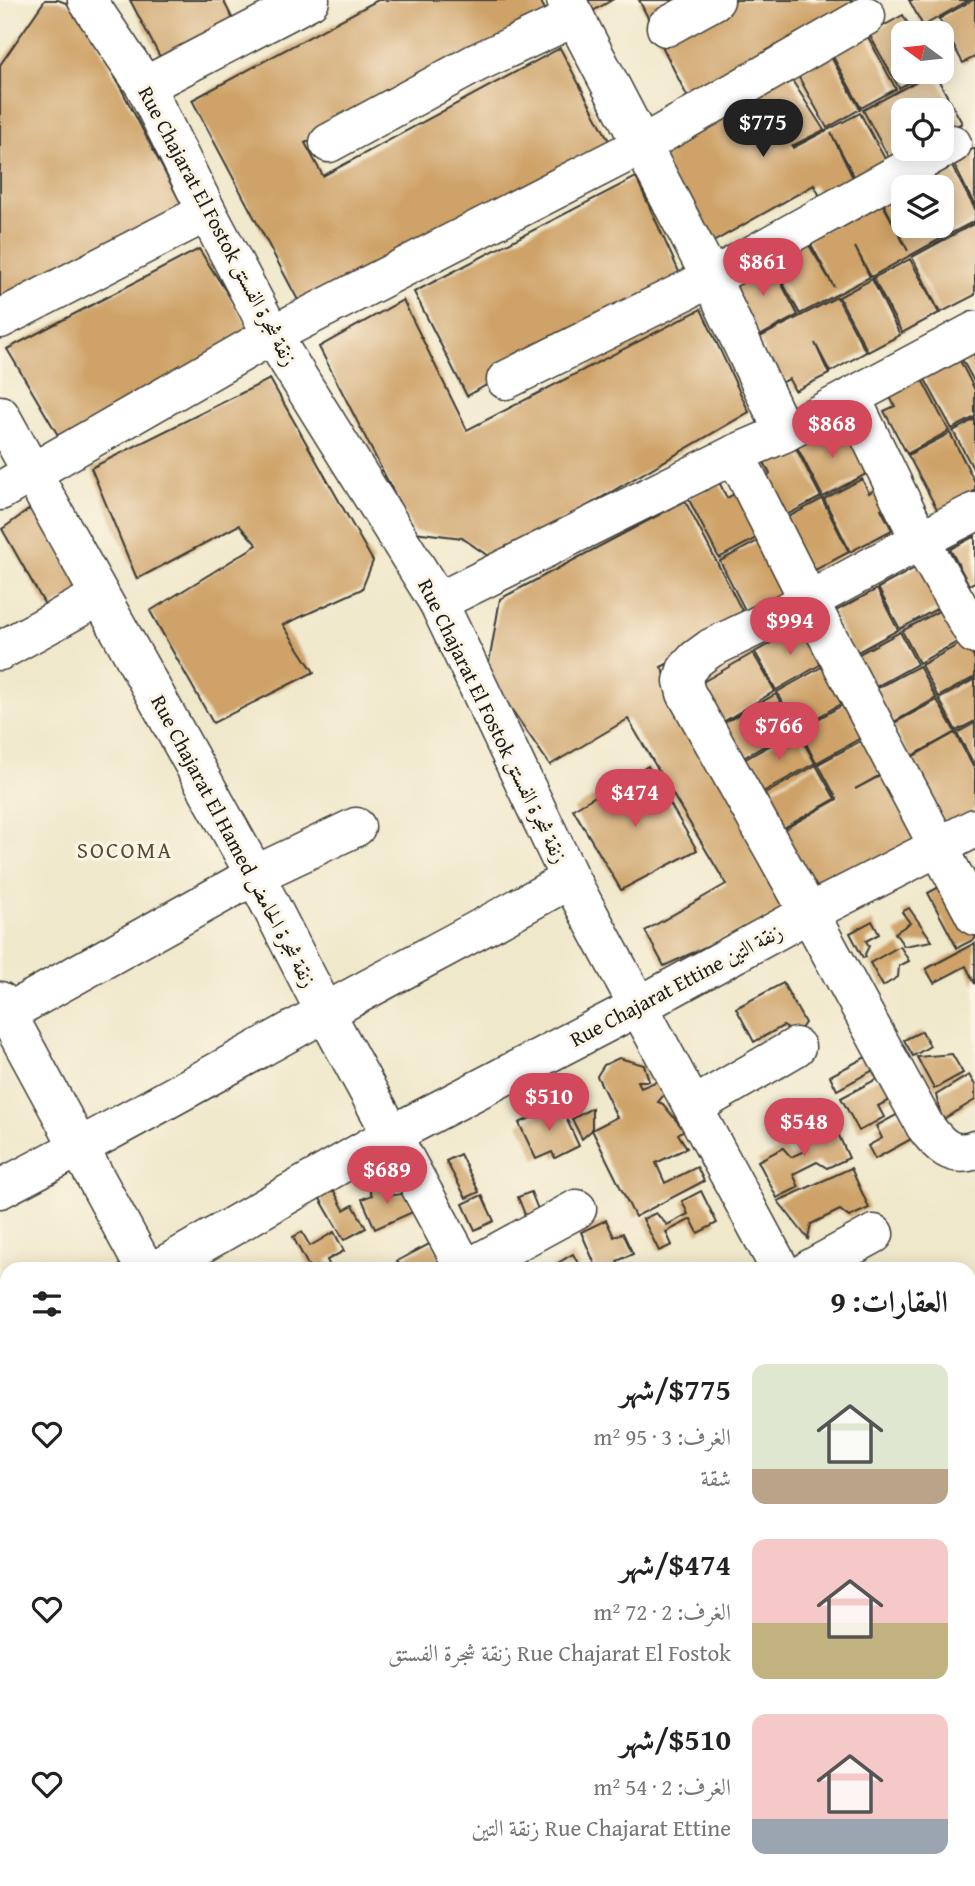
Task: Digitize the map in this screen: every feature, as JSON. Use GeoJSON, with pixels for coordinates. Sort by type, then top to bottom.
{"type":"FeatureCollection","features":[{"type":"Feature","properties":{"kind":"street","name":"Rue Chajarat El Fostok زنقة شجرة الفستق"},"geometry":{"type":"LineString","coordinates":[[87,0],[145,86],[272,335],[438,602],[569,879],[781,1262]]}},
{"type":"Feature","properties":{"kind":"street"},"geometry":{"type":"LineString","coordinates":[[145,86],[310,0]]}},
{"type":"Feature","properties":{"kind":"street"},"geometry":{"type":"LineString","coordinates":[[666,27],[715,0]]}},
{"type":"Feature","properties":{"kind":"street"},"geometry":{"type":"LineString","coordinates":[[329,143],[476,64],[570,9],[711,278],[785,433]]}},
{"type":"Feature","properties":{"kind":"street"},"geometry":{"type":"LineString","coordinates":[[16,482],[272,335],[642,145],[866,16]]}},
{"type":"Feature","properties":{"kind":"street"},"geometry":{"type":"LineString","coordinates":[[506,380],[711,278],[921,161]]}},
{"type":"Feature","properties":{"kind":"street"},"geometry":{"type":"LineString","coordinates":[[0,319],[207,212]]}},
{"type":"Feature","properties":{"kind":"street"},"geometry":{"type":"LineString","coordinates":[[438,602],[735,454],[785,433],[975,331]]}},
{"type":"Feature","properties":{"kind":"street"},"geometry":{"type":"LineString","coordinates":[[851,397],[920,540],[975,635]]}},
{"type":"Feature","properties":{"kind":"street","name":"Rue Chajarat El Hamed زنقة شجرة الحامض"},"geometry":{"type":"LineString","coordinates":[[0,415],[16,482],[100,596],[255,875],[325,1012],[462,1262]]}},
{"type":"Feature","properties":{"kind":"street"},"geometry":{"type":"LineString","coordinates":[[735,454],[975,916]]}},
{"type":"Feature","properties":{"kind":"street"},"geometry":{"type":"LineString","coordinates":[[975,512],[809,601],[711,648],[686,670],[683,681],[686,693],[925,1126],[943,1149],[957,1153],[975,1150]]}},
{"type":"Feature","properties":{"kind":"street"},"geometry":{"type":"LineString","coordinates":[[0,651],[100,596]]}},
{"type":"Feature","properties":{"kind":"street"},"geometry":{"type":"LineString","coordinates":[[141,1262],[80,1147],[2,1011],[255,875],[356,827]]}},
{"type":"Feature","properties":{"kind":"street","name":"Rue Chajarat Ettine زنقة التين"},"geometry":{"type":"LineString","coordinates":[[170,1262],[393,1134],[975,828]]}},
{"type":"Feature","properties":{"kind":"street"},"geometry":{"type":"LineString","coordinates":[[0,1189],[494,923],[569,879]]}},
{"type":"Feature","properties":{"kind":"street"},"geometry":{"type":"LineString","coordinates":[[693,1107],[796,1047]]}},
{"type":"Feature","properties":{"kind":"street"},"geometry":{"type":"LineString","coordinates":[[479,1262],[576,1209]]}},
{"type":"Feature","properties":{"kind":"street"},"geometry":{"type":"LineString","coordinates":[[800,1262],[874,1234]]}},
{"type":"Feature","properties":{"kind":"building"},"geometry":{"type":"Polygon","coordinates":[[[45,0],[58,0],[79,8],[184,209],[0,305],[0,65],[45,0]]]}},
{"type":"Feature","properties":{"kind":"building"},"geometry":{"type":"Polygon","coordinates":[[[130,0],[223,0],[241,35],[169,74],[130,0]]]}},
{"type":"Feature","properties":{"kind":"building"},"geometry":{"type":"Polygon","coordinates":[[[378,0],[540,0],[547,13],[305,143],[323,176],[560,48],[609,141],[301,306],[192,100],[378,0]]]}},
{"type":"Feature","properties":{"kind":"building"},"geometry":{"type":"Polygon","coordinates":[[[575,0],[612,0],[584,16],[575,0]]]}},
{"type":"Feature","properties":{"kind":"building"},"geometry":{"type":"Polygon","coordinates":[[[639,0],[853,0],[860,15],[689,100],[639,0]]]}},
{"type":"Feature","properties":{"kind":"building"},"geometry":{"type":"Polygon","coordinates":[[[909,0],[969,0],[932,21],[920,21],[909,0]]]}},
{"type":"Feature","properties":{"kind":"building"},"geometry":{"type":"Polygon","coordinates":[[[975,0],[975,57],[963,63],[954,46],[954,21],[939,19],[975,0]]]}},
{"type":"Feature","properties":{"kind":"building"},"geometry":{"type":"Polygon","coordinates":[[[903,15],[906,21],[892,21],[903,15]]]}},
{"type":"Feature","properties":{"kind":"building"},"geometry":{"type":"Polygon","coordinates":[[[891,22],[891,74],[869,34],[891,22]]]}},
{"type":"Feature","properties":{"kind":"building"},"geometry":{"type":"Polygon","coordinates":[[[867,35],[896,89],[861,108],[832,55],[867,35]]]}},
{"type":"Feature","properties":{"kind":"building"},"geometry":{"type":"Polygon","coordinates":[[[830,55],[860,109],[827,128],[797,74],[830,55]]]}},
{"type":"Feature","properties":{"kind":"building"},"geometry":{"type":"Polygon","coordinates":[[[788,74],[824,130],[792,146],[793,148],[860,113],[889,166],[858,183],[831,133],[856,184],[823,202],[814,185],[704,247],[655,144],[788,74]]]}},
{"type":"Feature","properties":{"kind":"building"},"geometry":{"type":"Polygon","coordinates":[[[912,84],[941,84],[948,98],[891,98],[891,161],[898,161],[892,164],[863,110],[912,84]]]}},
{"type":"Feature","properties":{"kind":"building"},"geometry":{"type":"Polygon","coordinates":[[[954,108],[962,123],[954,127],[954,108]]]}},
{"type":"Feature","properties":{"kind":"building"},"geometry":{"type":"Polygon","coordinates":[[[975,148],[975,206],[952,161],[975,148]]]}},
{"type":"Feature","properties":{"kind":"building"},"geometry":{"type":"Polygon","coordinates":[[[949,161],[975,209],[975,221],[954,232],[954,175],[925,175],[949,161]]]}},
{"type":"Feature","properties":{"kind":"building"},"geometry":{"type":"Polygon","coordinates":[[[636,177],[680,274],[467,396],[414,292],[636,177]]]}},
{"type":"Feature","properties":{"kind":"building"},"geometry":{"type":"Polygon","coordinates":[[[891,194],[891,218],[881,199],[891,194]]]}},
{"type":"Feature","properties":{"kind":"building"},"geometry":{"type":"Polygon","coordinates":[[[880,199],[891,219],[891,238],[901,238],[908,251],[901,238],[942,238],[871,277],[855,247],[870,277],[800,314],[770,260],[806,240],[834,287],[808,239],[880,199]]]}},
{"type":"Feature","properties":{"kind":"building"},"geometry":{"type":"Polygon","coordinates":[[[975,223],[975,295],[940,313],[912,257],[947,238],[954,238],[954,234],[975,223]]]}},
{"type":"Feature","properties":{"kind":"building"},"geometry":{"type":"Polygon","coordinates":[[[199,249],[250,329],[62,442],[7,349],[199,249]]]}},
{"type":"Feature","properties":{"kind":"building"},"geometry":{"type":"Polygon","coordinates":[[[910,259],[939,313],[902,333],[873,278],[910,259]]]}},
{"type":"Feature","properties":{"kind":"building"},"geometry":{"type":"Polygon","coordinates":[[[769,260],[798,315],[758,337],[728,282],[769,260]]]}},
{"type":"Feature","properties":{"kind":"building"},"geometry":{"type":"Polygon","coordinates":[[[872,279],[900,335],[868,352],[839,297],[872,279]]]}},
{"type":"Feature","properties":{"kind":"building"},"geometry":{"type":"Polygon","coordinates":[[[837,297],[866,352],[830,372],[815,343],[829,374],[795,391],[789,379],[781,383],[758,338],[837,297]]]}},
{"type":"Feature","properties":{"kind":"building"},"geometry":{"type":"Polygon","coordinates":[[[403,300],[467,430],[701,309],[749,412],[494,560],[462,538],[414,532],[319,347],[403,300]]]}},
{"type":"Feature","properties":{"kind":"building"},"geometry":{"type":"Polygon","coordinates":[[[975,345],[975,383],[959,354],[975,345]]]}},
{"type":"Feature","properties":{"kind":"building"},"geometry":{"type":"Polygon","coordinates":[[[957,355],[975,390],[975,417],[952,429],[922,374],[957,355]]]}},
{"type":"Feature","properties":{"kind":"building"},"geometry":{"type":"Polygon","coordinates":[[[919,374],[949,431],[907,454],[884,411],[895,406],[887,392],[919,374]]]}},
{"type":"Feature","properties":{"kind":"building"},"geometry":{"type":"Polygon","coordinates":[[[270,379],[373,561],[362,589],[283,625],[314,672],[213,723],[150,611],[257,545],[239,525],[137,579],[91,468],[270,379]]]}},
{"type":"Feature","properties":{"kind":"building"},"geometry":{"type":"Polygon","coordinates":[[[975,419],[975,472],[953,431],[975,419]]]}},
{"type":"Feature","properties":{"kind":"building"},"geometry":{"type":"Polygon","coordinates":[[[827,426],[834,440],[850,432],[870,472],[823,497],[795,443],[827,426]]]}},
{"type":"Feature","properties":{"kind":"building"},"geometry":{"type":"Polygon","coordinates":[[[950,433],[975,482],[975,491],[938,511],[908,455],[950,433]]]}},
{"type":"Feature","properties":{"kind":"building"},"geometry":{"type":"Polygon","coordinates":[[[794,444],[821,497],[775,521],[755,482],[770,474],[763,460],[794,444]]]}},
{"type":"Feature","properties":{"kind":"building"},"geometry":{"type":"Polygon","coordinates":[[[862,479],[869,493],[876,489],[885,507],[881,509],[892,530],[850,552],[824,499],[862,479]]]}},
{"type":"Feature","properties":{"kind":"building"},"geometry":{"type":"Polygon","coordinates":[[[719,482],[727,498],[741,490],[764,534],[719,558],[688,498],[719,482]]]}},
{"type":"Feature","properties":{"kind":"building"},"geometry":{"type":"Polygon","coordinates":[[[822,499],[849,552],[804,576],[777,523],[822,499]]]}},
{"type":"Feature","properties":{"kind":"building"},"geometry":{"type":"Polygon","coordinates":[[[685,501],[748,622],[661,667],[792,907],[664,966],[645,931],[726,884],[628,719],[550,765],[487,674],[500,599],[685,501]]]}},
{"type":"Feature","properties":{"kind":"building"},"geometry":{"type":"Polygon","coordinates":[[[34,506],[82,590],[48,610],[2,529],[34,506]]]}},
{"type":"Feature","properties":{"kind":"building"},"geometry":{"type":"Polygon","coordinates":[[[975,536],[975,582],[969,585],[950,549],[975,536]]]}},
{"type":"Feature","properties":{"kind":"building"},"geometry":{"type":"Polygon","coordinates":[[[765,537],[791,589],[746,612],[720,561],[765,537]]]}},
{"type":"Feature","properties":{"kind":"building"},"geometry":{"type":"Polygon","coordinates":[[[922,564],[944,605],[900,629],[878,588],[922,564]]]}},
{"type":"Feature","properties":{"kind":"building"},"geometry":{"type":"Polygon","coordinates":[[[877,589],[898,630],[854,654],[832,613],[877,589]]]}},
{"type":"Feature","properties":{"kind":"building"},"geometry":{"type":"Polygon","coordinates":[[[946,607],[963,639],[919,663],[902,631],[946,607]]]}},
{"type":"Feature","properties":{"kind":"building"},"geometry":{"type":"Polygon","coordinates":[[[803,625],[825,662],[776,690],[755,652],[803,625]]]}},
{"type":"Feature","properties":{"kind":"building"},"geometry":{"type":"Polygon","coordinates":[[[900,632],[917,664],[872,689],[855,656],[900,632]]]}},
{"type":"Feature","properties":{"kind":"building"},"geometry":{"type":"Polygon","coordinates":[[[965,641],[975,660],[975,677],[938,697],[921,665],[965,641]]]}},
{"type":"Feature","properties":{"kind":"building"},"geometry":{"type":"Polygon","coordinates":[[[753,653],[775,691],[723,722],[701,683],[753,653]]]}},
{"type":"Feature","properties":{"kind":"building"},"geometry":{"type":"Polygon","coordinates":[[[827,664],[847,700],[798,729],[777,692],[827,664]]]}},
{"type":"Feature","properties":{"kind":"building"},"geometry":{"type":"Polygon","coordinates":[[[919,666],[936,698],[892,723],[874,690],[919,666]]]}},
{"type":"Feature","properties":{"kind":"building"},"geometry":{"type":"Polygon","coordinates":[[[975,679],[975,721],[956,731],[939,699],[975,679]]]}},
{"type":"Feature","properties":{"kind":"building"},"geometry":{"type":"Polygon","coordinates":[[[776,694],[796,728],[743,758],[724,723],[776,694]]]}},
{"type":"Feature","properties":{"kind":"building"},"geometry":{"type":"Polygon","coordinates":[[[937,700],[955,732],[910,757],[892,724],[937,700]]]}},
{"type":"Feature","properties":{"kind":"building"},"geometry":{"type":"Polygon","coordinates":[[[848,702],[866,735],[816,763],[799,730],[848,702]]]}},
{"type":"Feature","properties":{"kind":"building"},"geometry":{"type":"Polygon","coordinates":[[[975,723],[975,766],[957,733],[975,723]]]}},
{"type":"Feature","properties":{"kind":"building"},"geometry":{"type":"Polygon","coordinates":[[[797,730],[815,763],[761,793],[744,760],[797,730]]]}},
{"type":"Feature","properties":{"kind":"building"},"geometry":{"type":"Polygon","coordinates":[[[955,733],[975,770],[975,810],[946,825],[910,758],[955,733]]]}},
{"type":"Feature","properties":{"kind":"building"},"geometry":{"type":"Polygon","coordinates":[[[868,737],[887,771],[855,789],[887,772],[923,837],[818,895],[783,830],[837,799],[818,764],[868,737]]]}},
{"type":"Feature","properties":{"kind":"building"},"geometry":{"type":"Polygon","coordinates":[[[816,765],[835,799],[782,829],[763,795],[816,765]]]}},
{"type":"Feature","properties":{"kind":"building"},"geometry":{"type":"Polygon","coordinates":[[[648,766],[697,850],[621,890],[573,809],[648,766]]]}},
{"type":"Feature","properties":{"kind":"building"},"geometry":{"type":"Polygon","coordinates":[[[952,880],[975,923],[975,939],[957,948],[928,893],[952,880]]]}},
{"type":"Feature","properties":{"kind":"building"},"geometry":{"type":"Polygon","coordinates":[[[909,908],[932,941],[904,946],[895,933],[910,923],[902,912],[909,908]]]}},
{"type":"Feature","properties":{"kind":"building"},"geometry":{"type":"Polygon","coordinates":[[[872,921],[879,934],[866,941],[869,946],[866,957],[863,958],[850,933],[872,921]]]}},
{"type":"Feature","properties":{"kind":"building"},"geometry":{"type":"Polygon","coordinates":[[[975,943],[975,984],[966,966],[934,983],[926,969],[975,943]]]}},
{"type":"Feature","properties":{"kind":"building"},"geometry":{"type":"Polygon","coordinates":[[[900,946],[909,961],[899,966],[898,977],[883,986],[870,963],[900,946]]]}},
{"type":"Feature","properties":{"kind":"building"},"geometry":{"type":"Polygon","coordinates":[[[783,983],[805,1023],[797,1034],[783,1026],[754,1042],[736,1008],[783,983]]]}},
{"type":"Feature","properties":{"kind":"building"},"geometry":{"type":"Polygon","coordinates":[[[922,1031],[930,1046],[913,1056],[904,1040],[922,1031]]]}},
{"type":"Feature","properties":{"kind":"building"},"geometry":{"type":"Polygon","coordinates":[[[877,1051],[884,1064],[837,1090],[830,1076],[877,1051]]]}},
{"type":"Feature","properties":{"kind":"building"},"geometry":{"type":"Polygon","coordinates":[[[952,1054],[963,1073],[934,1089],[917,1057],[952,1054]]]}},
{"type":"Feature","properties":{"kind":"building"},"geometry":{"type":"Polygon","coordinates":[[[619,1058],[644,1065],[649,1081],[638,1081],[641,1088],[662,1079],[667,1091],[658,1102],[663,1104],[684,1130],[678,1134],[687,1148],[656,1163],[665,1183],[697,1167],[704,1181],[635,1217],[592,1130],[617,1117],[597,1076],[604,1065],[619,1058]]]}},
{"type":"Feature","properties":{"kind":"building"},"geometry":{"type":"Polygon","coordinates":[[[884,1075],[895,1097],[878,1106],[884,1117],[859,1131],[841,1098],[884,1075]]]}},
{"type":"Feature","properties":{"kind":"building"},"geometry":{"type":"Polygon","coordinates":[[[969,1075],[975,1085],[975,1100],[942,1120],[936,1095],[969,1075]]]}},
{"type":"Feature","properties":{"kind":"building"},"geometry":{"type":"Polygon","coordinates":[[[560,1105],[579,1146],[555,1158],[552,1152],[536,1159],[519,1123],[560,1105]]]}},
{"type":"Feature","properties":{"kind":"building"},"geometry":{"type":"Polygon","coordinates":[[[592,1108],[592,1130],[582,1139],[572,1119],[592,1108]]]}},
{"type":"Feature","properties":{"kind":"building"},"geometry":{"type":"Polygon","coordinates":[[[900,1113],[913,1138],[875,1159],[868,1146],[882,1138],[876,1126],[900,1113]]]}},
{"type":"Feature","properties":{"kind":"building"},"geometry":{"type":"Polygon","coordinates":[[[832,1120],[849,1158],[827,1168],[817,1162],[793,1174],[799,1187],[777,1198],[758,1161],[783,1148],[791,1157],[807,1150],[800,1135],[832,1120]]]}},
{"type":"Feature","properties":{"kind":"building"},"geometry":{"type":"Polygon","coordinates":[[[460,1154],[479,1192],[466,1198],[446,1161],[460,1154]]]}},
{"type":"Feature","properties":{"kind":"building"},"geometry":{"type":"Polygon","coordinates":[[[851,1168],[869,1208],[849,1217],[840,1210],[811,1224],[808,1239],[778,1201],[851,1168]]]}},
{"type":"Feature","properties":{"kind":"building"},"geometry":{"type":"Polygon","coordinates":[[[382,1183],[388,1196],[408,1193],[415,1211],[375,1229],[362,1199],[372,1195],[369,1189],[382,1183]]]}},
{"type":"Feature","properties":{"kind":"building"},"geometry":{"type":"Polygon","coordinates":[[[333,1189],[344,1210],[353,1205],[366,1228],[344,1240],[319,1197],[333,1189]]]}},
{"type":"Feature","properties":{"kind":"building"},"geometry":{"type":"Polygon","coordinates":[[[701,1191],[717,1223],[698,1233],[691,1219],[666,1232],[672,1245],[659,1251],[643,1219],[656,1213],[667,1225],[688,1214],[682,1201],[701,1191]]]}},
{"type":"Feature","properties":{"kind":"building"},"geometry":{"type":"Polygon","coordinates":[[[531,1192],[543,1222],[530,1227],[518,1197],[531,1192]]]}},
{"type":"Feature","properties":{"kind":"building"},"geometry":{"type":"Polygon","coordinates":[[[482,1195],[494,1221],[475,1230],[463,1204],[482,1195]]]}},
{"type":"Feature","properties":{"kind":"building"},"geometry":{"type":"Polygon","coordinates":[[[606,1220],[614,1237],[623,1233],[633,1254],[617,1262],[594,1262],[581,1232],[606,1220]]]}},
{"type":"Feature","properties":{"kind":"building"},"geometry":{"type":"Polygon","coordinates":[[[302,1232],[310,1246],[334,1232],[344,1251],[327,1260],[328,1262],[306,1262],[293,1237],[302,1232]]]}},
{"type":"Feature","properties":{"kind":"building"},"geometry":{"type":"Polygon","coordinates":[[[433,1242],[443,1262],[398,1262],[433,1242]]]}},
{"type":"Feature","properties":{"kind":"building"},"geometry":{"type":"Polygon","coordinates":[[[573,1254],[577,1262],[560,1262],[573,1254]]]}},
{"type":"Feature","properties":{"kind":"district","name":"SOCOMA"},"geometry":{"type":"Point","coordinates":[125,849]}}]}
